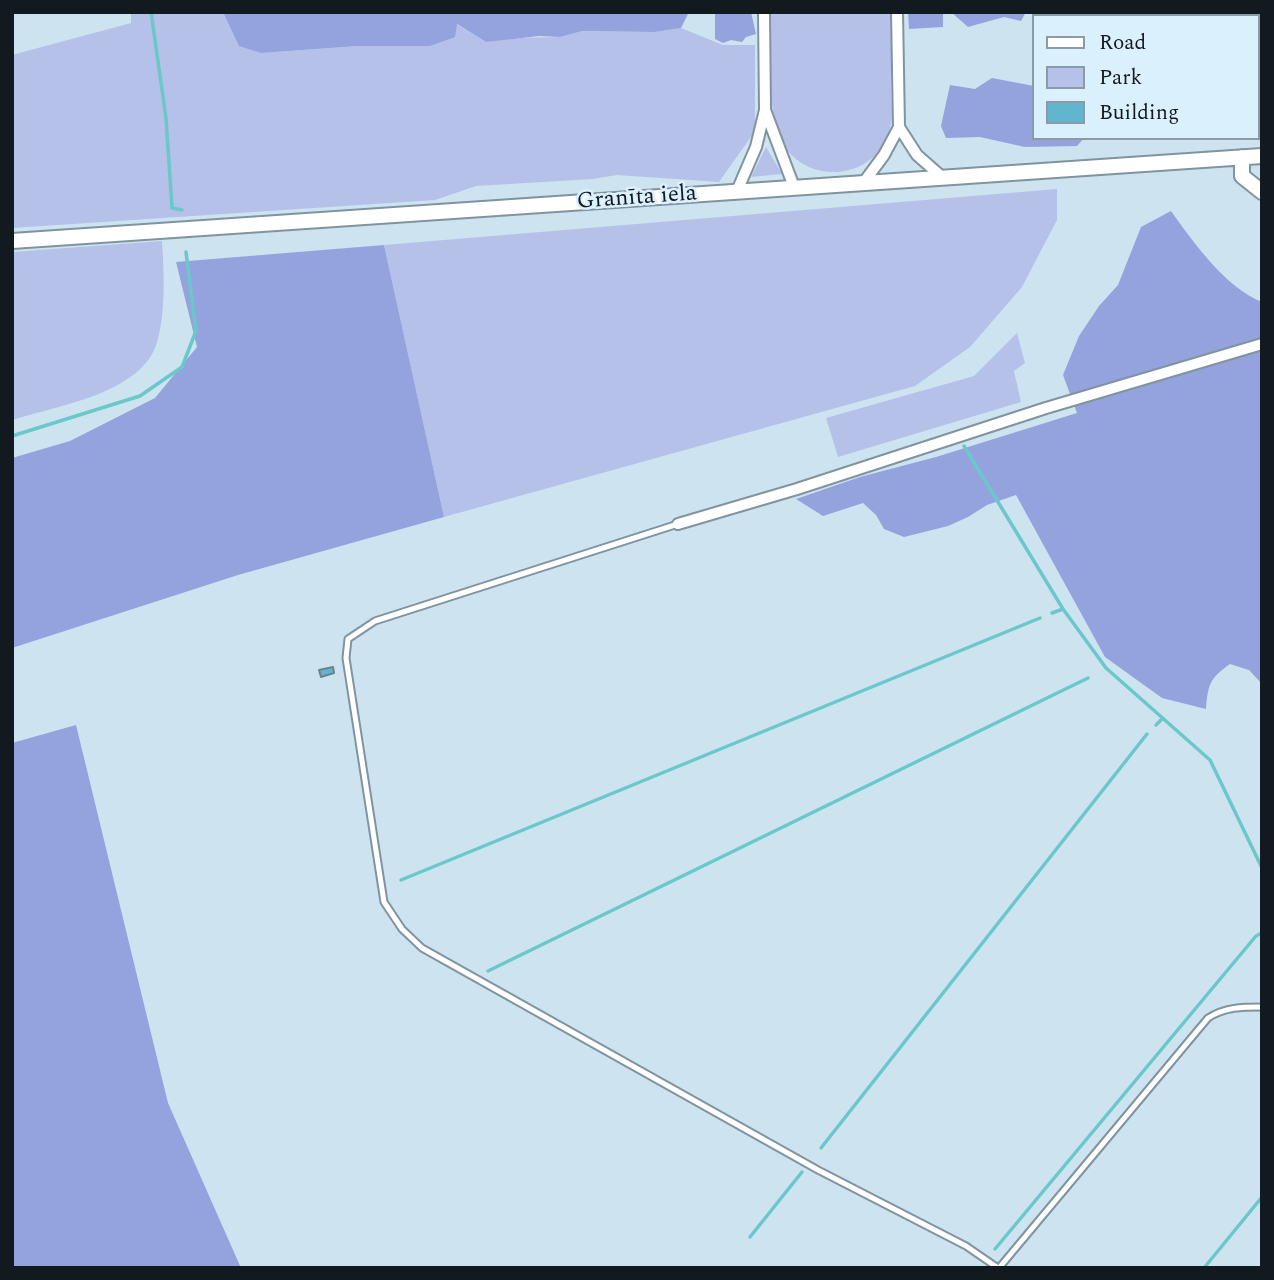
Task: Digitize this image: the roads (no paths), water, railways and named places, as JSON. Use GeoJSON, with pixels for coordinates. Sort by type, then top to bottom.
{"type":"FeatureCollection","features":[{"type":"Feature","properties":{"kind":"main road","name":"Granīta iela"},"geometry":{"type":"LineString","coordinates":[[12,241],[1262,156]]}},
{"type":"Feature","properties":{"kind":"main road"},"geometry":{"type":"LineString","coordinates":[[1242,157],[1242,176],[1262,192]]}},
{"type":"Feature","properties":{"kind":"street"},"geometry":{"type":"LineString","coordinates":[[737,191],[756,147],[765,110],[764,12]]}},
{"type":"Feature","properties":{"kind":"street"},"geometry":{"type":"LineString","coordinates":[[864,182],[884,155],[899,127],[898,12]]}},
{"type":"Feature","properties":{"kind":"street"},"geometry":{"type":"LineString","coordinates":[[765,110],[794,187]]}},
{"type":"Feature","properties":{"kind":"street"},"geometry":{"type":"LineString","coordinates":[[899,127],[917,155],[942,177]]}},
{"type":"Feature","properties":{"kind":"street"},"geometry":{"type":"LineString","coordinates":[[678,524],[797,489],[1046,408],[1262,344]]}},
{"type":"Feature","properties":{"kind":"lane"},"geometry":{"type":"LineString","coordinates":[[678,524],[375,621],[348,639],[346,658],[384,902],[402,929],[422,948],[818,1170],[966,1246],[999,1268],[1208,1018],[1218,1011],[1262,1007]]}},
{"type":"Feature","properties":{"kind":"waterway"},"geometry":{"type":"LineString","coordinates":[[151,12],[166,118],[172,208],[182,210]]}},
{"type":"Feature","properties":{"kind":"waterway"},"geometry":{"type":"LineString","coordinates":[[12,436],[140,396],[182,367],[196,331],[186,252]]}},
{"type":"Feature","properties":{"kind":"waterway"},"geometry":{"type":"LineString","coordinates":[[964,446],[1063,609],[1106,668],[1210,760],[1262,868]]}},
{"type":"Feature","properties":{"kind":"waterway"},"geometry":{"type":"LineString","coordinates":[[1052,613],[1063,609]]}},
{"type":"Feature","properties":{"kind":"waterway"},"geometry":{"type":"LineString","coordinates":[[401,880],[1040,618]]}},
{"type":"Feature","properties":{"kind":"waterway"},"geometry":{"type":"LineString","coordinates":[[488,971],[1088,678]]}},
{"type":"Feature","properties":{"kind":"waterway"},"geometry":{"type":"LineString","coordinates":[[1156,725],[1163,718]]}},
{"type":"Feature","properties":{"kind":"waterway"},"geometry":{"type":"LineString","coordinates":[[821,1148],[1147,734]]}},
{"type":"Feature","properties":{"kind":"waterway"},"geometry":{"type":"LineString","coordinates":[[995,1249],[1256,936],[1262,933]]}},
{"type":"Feature","properties":{"kind":"waterway"},"geometry":{"type":"LineString","coordinates":[[750,1237],[802,1172]]}},
{"type":"Feature","properties":{"kind":"waterway"},"geometry":{"type":"LineString","coordinates":[[1204,1268],[1262,1197]]}}]}
